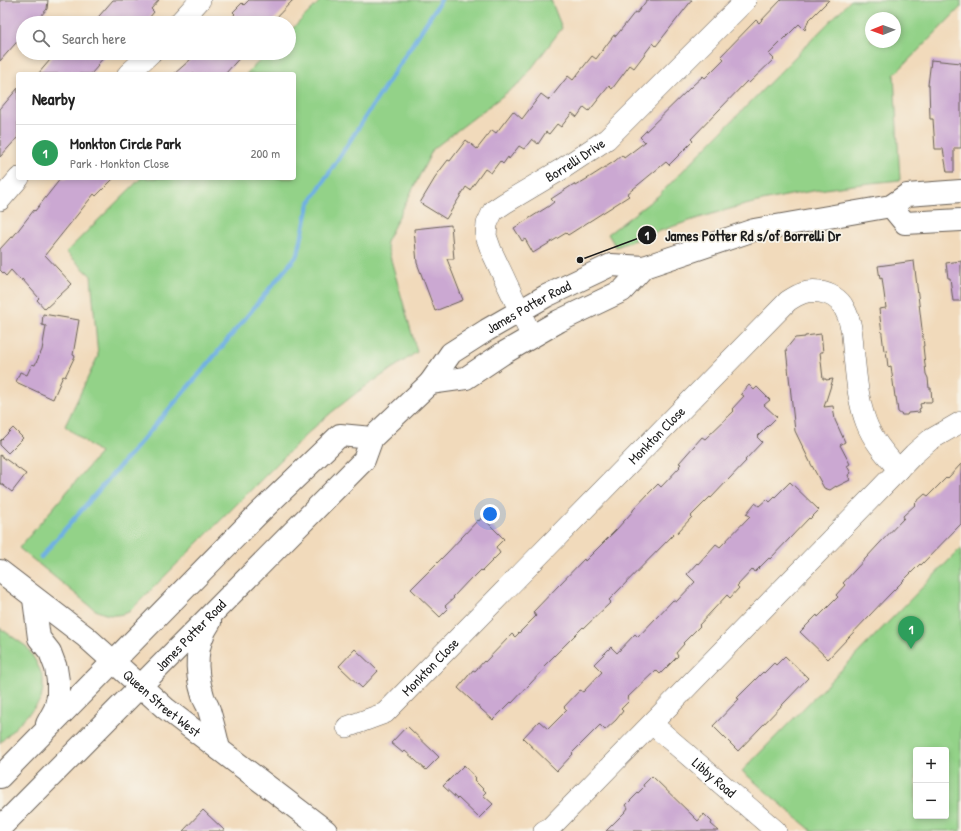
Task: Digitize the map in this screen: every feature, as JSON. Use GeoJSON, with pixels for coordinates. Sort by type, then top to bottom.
{"type":"FeatureCollection","features":[{"type":"Feature","properties":{"kind":"main road","name":"James Potter Road"},"geometry":{"type":"LineString","coordinates":[[0,828],[364,460],[372,438],[430,383],[451,353],[487,330],[546,296],[611,265],[644,267],[754,230],[891,206],[907,195],[961,191]]}},
{"type":"Feature","properties":{"kind":"main road"},"geometry":{"type":"LineString","coordinates":[[891,206],[905,223],[961,220]]}},
{"type":"Feature","properties":{"kind":"main road","name":"James Potter Road"},"geometry":{"type":"LineString","coordinates":[[430,383],[466,378],[502,354],[559,321],[622,291],[644,267]]}},
{"type":"Feature","properties":{"kind":"main road"},"geometry":{"type":"LineString","coordinates":[[0,777],[258,514],[340,435],[372,438]]}},
{"type":"Feature","properties":{"kind":"main road","name":"Queen Street West"},"geometry":{"type":"LineString","coordinates":[[0,572],[86,637],[165,708],[326,831]]}},
{"type":"Feature","properties":{"kind":"main road"},"geometry":{"type":"LineString","coordinates":[[219,749],[209,709],[203,696],[198,676],[197,662],[202,637],[226,598]]}},
{"type":"Feature","properties":{"kind":"main road"},"geometry":{"type":"LineString","coordinates":[[34,599],[39,638],[50,652],[54,660],[58,681],[58,697],[52,715],[34,742]]}},
{"type":"Feature","properties":{"kind":"street"},"geometry":{"type":"LineString","coordinates":[[185,16],[200,0]]}},
{"type":"Feature","properties":{"kind":"street","name":"Borrelli Drive"},"geometry":{"type":"LineString","coordinates":[[532,337],[491,250],[486,236],[487,224],[493,212],[607,139],[746,0]]}},
{"type":"Feature","properties":{"kind":"street"},"geometry":{"type":"LineString","coordinates":[[130,72],[143,60]]}},
{"type":"Feature","properties":{"kind":"street"},"geometry":{"type":"LineString","coordinates":[[0,200],[17,180]]}},
{"type":"Feature","properties":{"kind":"street","name":"Monkton Close"},"geometry":{"type":"LineString","coordinates":[[347,727],[385,713],[788,301],[801,293],[814,291],[826,293],[837,299],[844,307],[851,325],[858,389],[866,422],[873,437],[883,452],[899,470]]}},
{"type":"Feature","properties":{"kind":"street"},"geometry":{"type":"LineString","coordinates":[[544,831],[550,828],[914,454],[930,440],[961,422]]}},
{"type":"Feature","properties":{"kind":"street","name":"Libby Road"},"geometry":{"type":"LineString","coordinates":[[652,724],[776,831]]}},
{"type":"Feature","properties":{"kind":"green space"},"geometry":{"type":"Polygon","coordinates":[[[321,0],[551,0],[562,28],[522,81],[433,149],[386,242],[417,352],[359,391],[309,432],[129,612],[120,615],[103,613],[94,609],[19,548],[100,453],[65,426],[98,356],[91,276],[66,252],[139,180],[296,180],[296,72],[248,72],[261,60],[296,60],[296,25],[321,0]]]}},
{"type":"Feature","properties":{"kind":"green space"},"geometry":{"type":"Polygon","coordinates":[[[851,0],[961,0],[961,7],[894,75],[900,180],[822,189],[756,202],[695,219],[616,247],[608,234],[658,196],[851,0]]]}},
{"type":"Feature","properties":{"kind":"green space"},"geometry":{"type":"Polygon","coordinates":[[[961,548],[961,831],[812,831],[742,771],[961,548]]]}},
{"type":"Feature","properties":{"kind":"green space"},"geometry":{"type":"Polygon","coordinates":[[[0,628],[27,647],[40,670],[43,678],[43,688],[41,699],[35,707],[0,743],[0,628]]]}},
{"type":"Feature","properties":{"kind":"building"},"geometry":{"type":"Polygon","coordinates":[[[0,0],[48,0],[47,9],[41,16],[16,16],[16,43],[0,61],[0,0]]]}},
{"type":"Feature","properties":{"kind":"building"},"geometry":{"type":"Polygon","coordinates":[[[113,0],[159,0],[151,9],[154,12],[151,16],[99,16],[113,0]]]}},
{"type":"Feature","properties":{"kind":"building"},"geometry":{"type":"Polygon","coordinates":[[[249,0],[293,0],[278,16],[233,16],[235,14],[233,12],[242,3],[244,5],[249,0]]]}},
{"type":"Feature","properties":{"kind":"building"},"geometry":{"type":"Polygon","coordinates":[[[647,0],[692,0],[656,46],[653,43],[634,68],[630,65],[612,89],[609,86],[589,111],[584,107],[577,117],[572,113],[561,127],[557,124],[549,134],[546,132],[538,144],[532,139],[524,149],[519,146],[503,164],[500,161],[491,173],[485,169],[470,190],[466,187],[446,219],[420,203],[435,177],[448,160],[450,161],[466,140],[477,149],[492,130],[496,133],[513,111],[522,119],[541,94],[549,100],[568,76],[573,80],[592,56],[596,59],[614,35],[616,36],[635,12],[637,13],[647,0]]]}},
{"type":"Feature","properties":{"kind":"building"},"geometry":{"type":"Polygon","coordinates":[[[781,0],[829,0],[808,21],[805,30],[799,24],[769,54],[774,59],[749,83],[747,81],[691,139],[693,141],[669,165],[666,162],[627,194],[629,196],[568,235],[566,233],[533,253],[525,239],[522,241],[514,228],[549,206],[554,202],[551,199],[574,184],[575,186],[590,177],[622,155],[624,158],[645,142],[640,137],[692,86],[703,76],[705,78],[724,59],[721,56],[756,20],[759,23],[781,0]]]}},
{"type":"Feature","properties":{"kind":"building"},"geometry":{"type":"Polygon","coordinates":[[[50,60],[102,60],[93,72],[40,72],[50,60]]]}},
{"type":"Feature","properties":{"kind":"building"},"geometry":{"type":"Polygon","coordinates":[[[190,60],[238,60],[227,72],[176,72],[190,60]]]}},
{"type":"Feature","properties":{"kind":"building"},"geometry":{"type":"Polygon","coordinates":[[[931,60],[961,63],[961,148],[954,148],[954,172],[947,172],[943,149],[935,149],[933,119],[930,119],[928,85],[931,60]]]}},
{"type":"Feature","properties":{"kind":"building"},"geometry":{"type":"Polygon","coordinates":[[[16,90],[16,139],[0,157],[0,109],[16,90]]]}},
{"type":"Feature","properties":{"kind":"building"},"geometry":{"type":"Polygon","coordinates":[[[59,180],[112,180],[96,196],[94,194],[45,255],[72,284],[45,309],[37,300],[39,298],[22,279],[21,281],[11,270],[6,276],[0,270],[0,249],[11,237],[12,238],[34,210],[35,211],[59,180]]]}},
{"type":"Feature","properties":{"kind":"building"},"geometry":{"type":"Polygon","coordinates":[[[451,225],[454,259],[447,259],[463,300],[435,311],[417,263],[414,229],[451,225]]]}},
{"type":"Feature","properties":{"kind":"building"},"geometry":{"type":"Polygon","coordinates":[[[914,261],[926,374],[929,388],[931,388],[932,402],[923,402],[924,403],[920,404],[920,412],[902,415],[898,412],[891,366],[888,367],[886,350],[884,351],[879,309],[886,308],[882,278],[880,279],[878,266],[914,261]]]}},
{"type":"Feature","properties":{"kind":"building"},"geometry":{"type":"Polygon","coordinates":[[[961,261],[961,301],[953,301],[950,278],[948,278],[946,263],[961,261]]]}},
{"type":"Feature","properties":{"kind":"building"},"geometry":{"type":"Polygon","coordinates":[[[43,314],[79,320],[73,355],[75,356],[65,377],[63,376],[53,399],[16,382],[20,372],[27,375],[32,364],[35,365],[42,350],[46,326],[42,325],[43,314]]]}},
{"type":"Feature","properties":{"kind":"building"},"geometry":{"type":"Polygon","coordinates":[[[821,334],[823,352],[820,352],[823,379],[833,379],[824,407],[833,406],[835,420],[845,442],[840,445],[850,464],[847,466],[851,473],[848,475],[850,480],[830,490],[824,488],[795,431],[786,349],[795,338],[821,334]]]}},
{"type":"Feature","properties":{"kind":"building"},"geometry":{"type":"Polygon","coordinates":[[[749,385],[754,390],[757,387],[770,400],[764,405],[777,417],[757,437],[762,442],[711,498],[710,497],[676,534],[675,533],[609,600],[611,602],[584,628],[583,627],[544,666],[546,667],[512,703],[511,702],[493,720],[458,688],[473,670],[475,671],[484,661],[485,662],[512,634],[515,637],[536,616],[533,612],[584,559],[585,561],[616,530],[658,484],[661,487],[680,467],[679,466],[681,464],[679,463],[702,437],[705,439],[734,411],[732,409],[744,396],[741,394],[749,385]]]}},
{"type":"Feature","properties":{"kind":"building"},"geometry":{"type":"Polygon","coordinates":[[[13,428],[23,438],[8,453],[0,445],[0,441],[13,428]]]}},
{"type":"Feature","properties":{"kind":"building"},"geometry":{"type":"Polygon","coordinates":[[[0,455],[26,474],[12,492],[0,483],[0,455]]]}},
{"type":"Feature","properties":{"kind":"building"},"geometry":{"type":"Polygon","coordinates":[[[961,464],[961,524],[890,594],[828,659],[800,632],[838,597],[836,595],[845,585],[843,583],[904,518],[903,516],[916,504],[915,503],[925,494],[928,496],[961,464]]]}},
{"type":"Feature","properties":{"kind":"building"},"geometry":{"type":"Polygon","coordinates":[[[790,482],[819,510],[810,519],[809,518],[770,559],[769,558],[755,572],[753,569],[737,586],[739,588],[730,598],[727,595],[683,643],[684,644],[676,653],[678,656],[660,674],[656,670],[627,698],[629,701],[621,709],[623,711],[616,720],[605,730],[600,725],[572,753],[573,754],[557,771],[523,738],[539,721],[548,729],[567,710],[564,707],[580,690],[583,692],[602,672],[594,664],[611,647],[617,653],[635,634],[638,637],[673,600],[676,602],[695,582],[687,574],[697,563],[698,564],[716,544],[720,547],[750,516],[746,514],[755,503],[759,506],[767,499],[770,502],[790,482]]]}},
{"type":"Feature","properties":{"kind":"building"},"geometry":{"type":"Polygon","coordinates":[[[482,517],[504,539],[496,547],[500,553],[482,571],[481,570],[473,578],[472,577],[453,597],[454,598],[445,606],[448,609],[440,617],[411,589],[482,517]]]}},
{"type":"Feature","properties":{"kind":"building"},"geometry":{"type":"Polygon","coordinates":[[[355,649],[378,671],[362,688],[339,666],[355,649]]]}},
{"type":"Feature","properties":{"kind":"building"},"geometry":{"type":"Polygon","coordinates":[[[785,656],[808,678],[738,751],[713,726],[739,699],[737,698],[763,672],[764,673],[774,663],[776,665],[785,656]]]}},
{"type":"Feature","properties":{"kind":"building"},"geometry":{"type":"Polygon","coordinates":[[[407,726],[439,757],[426,770],[405,751],[403,753],[391,743],[407,726]]]}},
{"type":"Feature","properties":{"kind":"building"},"geometry":{"type":"Polygon","coordinates":[[[464,765],[476,778],[474,780],[486,792],[483,795],[493,804],[479,818],[443,786],[464,765]]]}},
{"type":"Feature","properties":{"kind":"building"},"geometry":{"type":"Polygon","coordinates":[[[652,776],[698,821],[704,814],[712,822],[711,824],[719,831],[606,831],[625,812],[628,808],[626,805],[644,787],[643,785],[652,776]]]}},
{"type":"Feature","properties":{"kind":"building"},"geometry":{"type":"Polygon","coordinates":[[[203,810],[225,831],[183,831],[203,810]]]}},
{"type":"Feature","properties":{"kind":"waterway"},"geometry":{"type":"LineString","coordinates":[[41,557],[202,371],[298,254],[309,204],[441,0]]}},
{"type":"Feature","properties":{"kind":"place","name":"James Potter Rd s/of Borrelli Dr"},"geometry":{"type":"Point","coordinates":[580,260]}},
{"type":"Feature","properties":{"kind":"place","name":"Monkton Circle Park"},"geometry":{"type":"Point","coordinates":[911,649]}}]}
